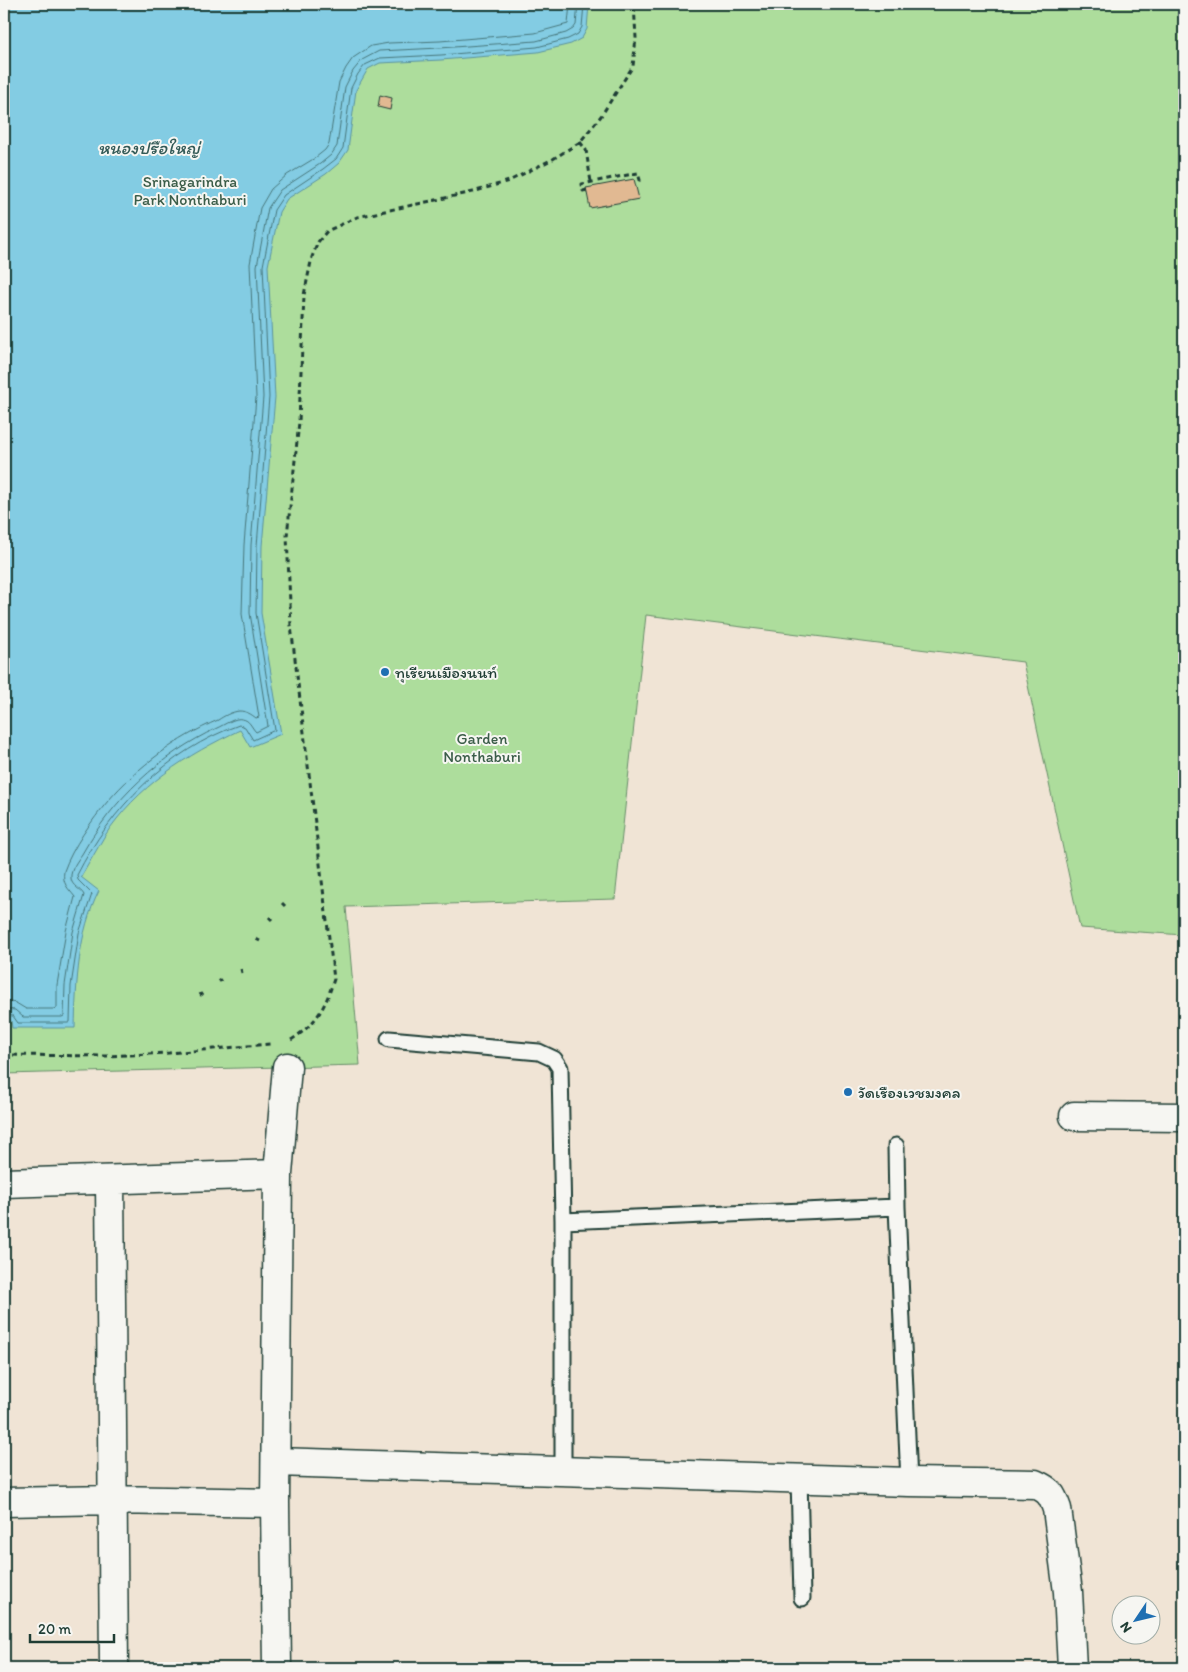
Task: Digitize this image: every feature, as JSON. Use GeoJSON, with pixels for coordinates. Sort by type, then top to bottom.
{"type":"FeatureCollection","features":[{"type":"Feature","properties":{"kind":"street"},"geometry":{"type":"LineString","coordinates":[[277,1668],[275,1503],[278,1174],[287,1054]]}},
{"type":"Feature","properties":{"kind":"street"},"geometry":{"type":"LineString","coordinates":[[1074,1116],[1184,1117]]}},
{"type":"Feature","properties":{"kind":"street"},"geometry":{"type":"LineString","coordinates":[[4,1183],[278,1174]]}},
{"type":"Feature","properties":{"kind":"street"},"geometry":{"type":"LineString","coordinates":[[110,1181],[114,1668]]}},
{"type":"Feature","properties":{"kind":"street"},"geometry":{"type":"LineString","coordinates":[[276,1462],[909,1482],[1035,1484],[1046,1489],[1053,1496],[1058,1509],[1068,1592],[1072,1668]]}},
{"type":"Feature","properties":{"kind":"street"},"geometry":{"type":"LineString","coordinates":[[4,1502],[112,1500],[275,1503]]}},
{"type":"Feature","properties":{"kind":"lane"},"geometry":{"type":"LineString","coordinates":[[389,1039],[539,1052],[554,1059],[560,1068],[563,1221],[563,1471]]}},
{"type":"Feature","properties":{"kind":"lane"},"geometry":{"type":"LineString","coordinates":[[896,1146],[909,1482]]}},
{"type":"Feature","properties":{"kind":"lane"},"geometry":{"type":"LineString","coordinates":[[563,1221],[897,1207]]}},
{"type":"Feature","properties":{"kind":"lane"},"geometry":{"type":"LineString","coordinates":[[799,1478],[802,1598]]}},
{"type":"Feature","properties":{"kind":"path"},"geometry":{"type":"LineString","coordinates":[[287,1054],[322,1011],[334,979],[291,626],[287,536],[299,422],[304,295],[312,257],[318,242],[327,231],[357,216],[473,192],[509,181],[553,160],[580,142],[601,116],[633,66],[636,38],[634,4]]}},
{"type":"Feature","properties":{"kind":"path"},"geometry":{"type":"LineString","coordinates":[[580,142],[586,150],[591,182]]}},
{"type":"Feature","properties":{"kind":"path"},"geometry":{"type":"LineString","coordinates":[[587,190],[584,191],[582,184],[638,173],[640,180],[635,182]]}},
{"type":"Feature","properties":{"kind":"path"},"geometry":{"type":"LineString","coordinates":[[4,1055],[108,1056],[272,1044]]}},
{"type":"Feature","properties":{"kind":"green space"},"geometry":{"type":"Polygon","coordinates":[[[4,4],[1184,4],[1184,935],[1080,928],[1023,662],[646,615],[615,899],[346,907],[360,1065],[4,1074],[4,4]]]}},
{"type":"Feature","properties":{"kind":"water","name":"หนองปรือใหญ่"},"geometry":{"type":"Polygon","coordinates":[[[4,4],[589,4],[587,29],[582,38],[571,44],[538,52],[380,63],[368,69],[356,90],[348,150],[339,163],[326,174],[287,199],[279,212],[268,266],[275,397],[262,546],[261,613],[281,734],[250,747],[240,730],[201,750],[164,774],[147,788],[131,803],[104,837],[81,877],[99,891],[82,941],[77,976],[75,1028],[12,1028],[11,1021],[4,1020],[4,4]]]}},
{"type":"Feature","properties":{"kind":"building"},"geometry":{"type":"Polygon","coordinates":[[[380,95],[392,98],[390,110],[378,107],[380,95]]]}},
{"type":"Feature","properties":{"kind":"building"},"geometry":{"type":"Polygon","coordinates":[[[634,179],[639,199],[590,208],[586,188],[634,179]]]}},
{"type":"Feature","properties":{"kind":"place","name":"ทุเรียนเมืองนนท์"},"geometry":{"type":"Point","coordinates":[385,672]}},
{"type":"Feature","properties":{"kind":"place","name":"วัดเรืองเวชมงคล"},"geometry":{"type":"Point","coordinates":[848,1092]}},
{"type":"Feature","properties":{"kind":"park label","name":"Srinagarindra Park Nonthaburi"},"geometry":{"type":"Point","coordinates":[190,190]}},
{"type":"Feature","properties":{"kind":"park label","name":"Garden Nonthaburi"},"geometry":{"type":"Point","coordinates":[482,747]}}]}
